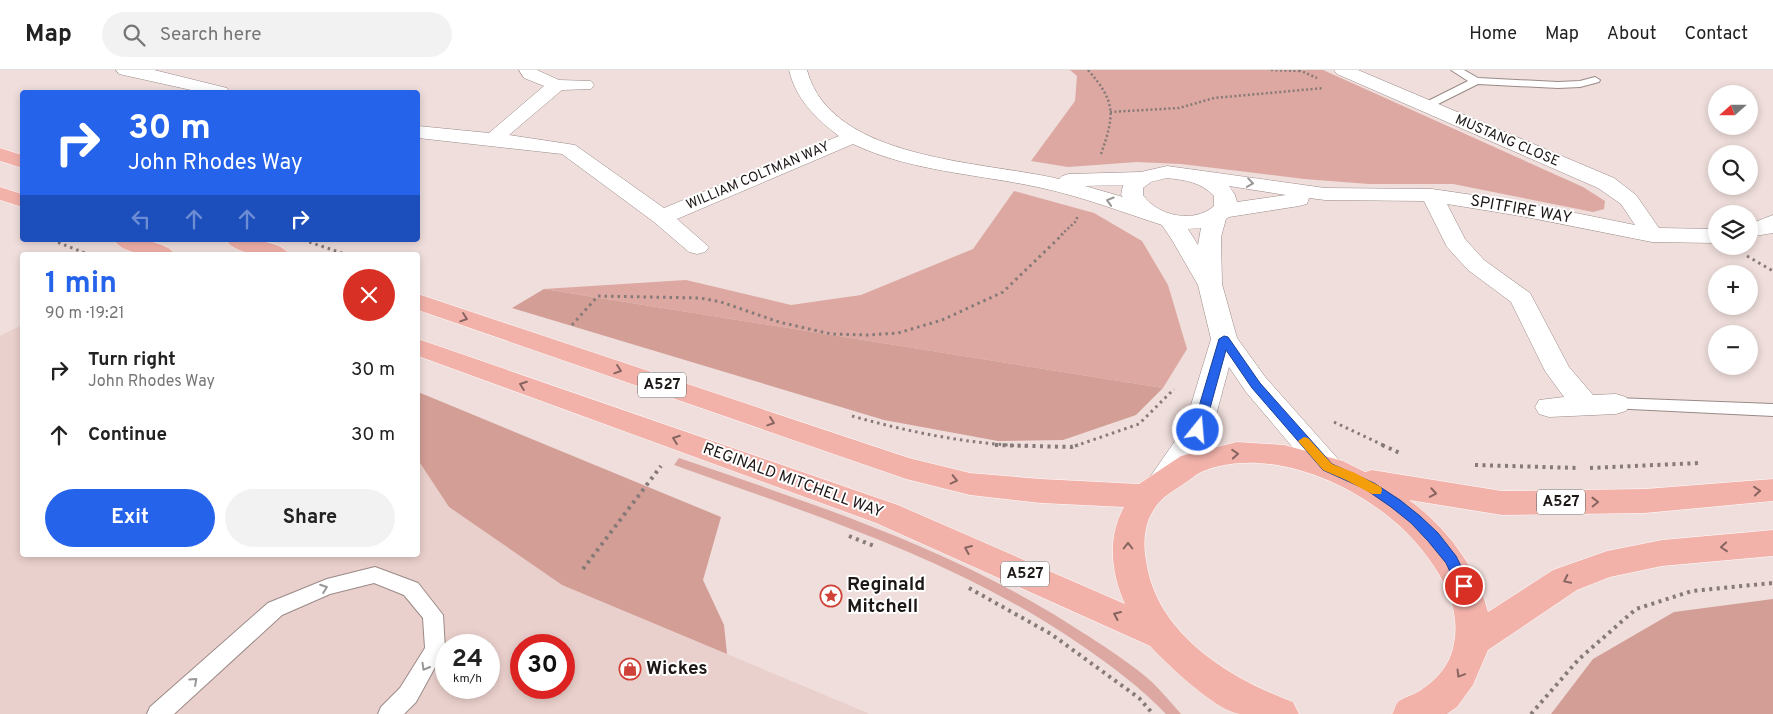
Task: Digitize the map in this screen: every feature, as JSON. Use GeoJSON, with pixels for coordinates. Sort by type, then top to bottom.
{"type":"FeatureCollection","features":[{"type":"Feature","properties":{"kind":"main road"},"geometry":{"type":"LineString","coordinates":[[0,154],[20,161]]}},
{"type":"Feature","properties":{"kind":"main road"},"geometry":{"type":"LineString","coordinates":[[0,192],[20,200]]}},
{"type":"Feature","properties":{"kind":"main road"},"geometry":{"type":"LineString","coordinates":[[130,242],[156,252]]}},
{"type":"Feature","properties":{"kind":"main road"},"geometry":{"type":"LineString","coordinates":[[242,242],[270,252]]}},
{"type":"Feature","properties":{"kind":"main road","name":"A527"},"geometry":{"type":"LineString","coordinates":[[420,303],[906,468],[970,484],[1041,491],[1155,486]]}},
{"type":"Feature","properties":{"kind":"main road","name":"REGINALD MITCHELL WAY"},"geometry":{"type":"LineString","coordinates":[[420,348],[887,514],[1162,635]]}},
{"type":"Feature","properties":{"kind":"main road"},"geometry":{"type":"LineString","coordinates":[[1280,714],[1242,698],[1208,677],[1162,635],[1141,602],[1133,583],[1128,558],[1128,536],[1133,518],[1155,486],[1183,466],[1202,460],[1236,454],[1267,454],[1290,457],[1339,472],[1396,503],[1416,520],[1433,537],[1451,560],[1464,586],[1470,608],[1472,642],[1464,669],[1431,708]]}},
{"type":"Feature","properties":{"kind":"main road","name":"A527"},"geometry":{"type":"LineString","coordinates":[[1339,472],[1434,493],[1502,503],[1645,501],[1773,490]]}},
{"type":"Feature","properties":{"kind":"main road"},"geometry":{"type":"LineString","coordinates":[[1472,642],[1565,580],[1607,564],[1662,552],[1773,543]]}},
{"type":"Feature","properties":{"kind":"street"},"geometry":{"type":"LineString","coordinates":[[125,70],[158,72],[214,90]]}},
{"type":"Feature","properties":{"kind":"street"},"geometry":{"type":"LineString","coordinates":[[528,70],[530,74],[558,85],[584,85]]}},
{"type":"Feature","properties":{"kind":"street"},"geometry":{"type":"LineString","coordinates":[[798,70],[806,94],[820,112],[836,125],[880,149],[915,160],[943,166],[1090,187],[1163,219]]}},
{"type":"Feature","properties":{"kind":"street","name":"MUSTANG CLOSE"},"geometry":{"type":"LineString","coordinates":[[1343,70],[1606,182],[1623,192],[1634,204],[1652,235]]}},
{"type":"Feature","properties":{"kind":"street"},"geometry":{"type":"LineString","coordinates":[[493,139],[558,85]]}},
{"type":"Feature","properties":{"kind":"street","name":"WILLIAM COLTMAN WAY"},"geometry":{"type":"LineString","coordinates":[[420,141],[441,135],[493,139],[568,149],[662,217],[697,247]]}},
{"type":"Feature","properties":{"kind":"street","name":"WILLIAM COLTMAN WAY"},"geometry":{"type":"LineString","coordinates":[[662,217],[855,136]]}},
{"type":"Feature","properties":{"kind":"street"},"geometry":{"type":"LineString","coordinates":[[1090,187],[1167,172],[1204,179],[1216,186],[1226,199],[1210,237],[1210,285],[1224,339],[1256,386],[1339,472]]}},
{"type":"Feature","properties":{"kind":"street","name":"SPITFIRE WAY"},"geometry":{"type":"LineString","coordinates":[[1184,174],[1325,194],[1432,195],[1521,209],[1652,235],[1708,236]]}},
{"type":"Feature","properties":{"kind":"street"},"geometry":{"type":"LineString","coordinates":[[1141,178],[1132,185],[1131,194],[1134,202],[1143,210],[1163,219],[1183,238],[1210,285]]}},
{"type":"Feature","properties":{"kind":"street","name":"SPITFIRE WAY"},"geometry":{"type":"LineString","coordinates":[[1163,219],[1198,222],[1220,214],[1325,194]]}},
{"type":"Feature","properties":{"kind":"street"},"geometry":{"type":"LineString","coordinates":[[1432,195],[1455,242],[1476,265],[1520,298],[1558,371],[1586,405]]}},
{"type":"Feature","properties":{"kind":"street"},"geometry":{"type":"LineString","coordinates":[[1758,229],[1765,228],[1773,222]]}},
{"type":"Feature","properties":{"kind":"street"},"geometry":{"type":"LineString","coordinates":[[1155,486],[1198,430],[1224,339]]}},
{"type":"Feature","properties":{"kind":"street"},"geometry":{"type":"LineString","coordinates":[[1549,407],[1616,404]]}},
{"type":"Feature","properties":{"kind":"street"},"geometry":{"type":"LineString","coordinates":[[1208,677],[1231,714]]}},
{"type":"Feature","properties":{"kind":"lane"},"geometry":{"type":"LineString","coordinates":[[1456,70],[1476,81],[1580,84],[1595,80]]}},
{"type":"Feature","properties":{"kind":"lane"},"geometry":{"type":"LineString","coordinates":[[1426,106],[1476,81]]}},
{"type":"Feature","properties":{"kind":"lane"},"geometry":{"type":"LineString","coordinates":[[1616,404],[1773,410]]}},
{"type":"Feature","properties":{"kind":"lane"},"geometry":{"type":"LineString","coordinates":[[158,714],[275,608],[327,587],[375,574],[411,589],[433,616],[435,649],[408,695],[389,714]]}},
{"type":"Feature","properties":{"kind":"path"},"geometry":{"type":"LineString","coordinates":[[567,331],[598,296],[700,298],[721,302],[779,322],[831,334],[867,335],[898,333],[942,320],[1003,292],[1075,222],[1090,187],[1108,136],[1110,112],[1108,95],[1088,70]]}},
{"type":"Feature","properties":{"kind":"path"},"geometry":{"type":"LineString","coordinates":[[1270,70],[1301,71]]}},
{"type":"Feature","properties":{"kind":"path"},"geometry":{"type":"LineString","coordinates":[[1110,112],[1179,108],[1214,98],[1328,88]]}},
{"type":"Feature","properties":{"kind":"path"},"geometry":{"type":"LineString","coordinates":[[57,242],[82,252]]}},
{"type":"Feature","properties":{"kind":"path"},"geometry":{"type":"LineString","coordinates":[[308,242],[339,252]]}},
{"type":"Feature","properties":{"kind":"path"},"geometry":{"type":"LineString","coordinates":[[1744,255],[1773,271]]}},
{"type":"Feature","properties":{"kind":"path"},"geometry":{"type":"LineString","coordinates":[[847,415],[902,430],[998,445],[1071,447],[1139,424],[1176,387]]}},
{"type":"Feature","properties":{"kind":"path"},"geometry":{"type":"LineString","coordinates":[[1330,420],[1372,442],[1405,455]]}},
{"type":"Feature","properties":{"kind":"path"},"geometry":{"type":"LineString","coordinates":[[652,463],[669,470]]}},
{"type":"Feature","properties":{"kind":"path"},"geometry":{"type":"LineString","coordinates":[[1467,465],[1583,468],[1706,463]]}},
{"type":"Feature","properties":{"kind":"path"},"geometry":{"type":"LineString","coordinates":[[583,569],[649,482]]}},
{"type":"Feature","properties":{"kind":"path"},"geometry":{"type":"LineString","coordinates":[[841,533],[878,547]]}},
{"type":"Feature","properties":{"kind":"path"},"geometry":{"type":"LineString","coordinates":[[1532,714],[1579,659],[1636,609],[1692,591],[1773,583]]}},
{"type":"Feature","properties":{"kind":"path"},"geometry":{"type":"LineString","coordinates":[[967,587],[1051,634],[1139,698],[1153,714]]}},
{"type":"Feature","properties":{"kind":"shaded area"},"geometry":{"type":"Polygon","coordinates":[[[1070,70],[1323,70],[1583,187],[1605,201],[1604,209],[1593,212],[1453,184],[1369,184],[1304,179],[1181,164],[1137,162],[1068,167],[1031,161],[1075,101],[1077,76],[1070,70]]]}},
{"type":"Feature","properties":{"kind":"shaded area"},"geometry":{"type":"Polygon","coordinates":[[[1014,191],[1094,213],[1142,241],[1168,285],[1187,349],[1163,388],[544,289],[686,280],[791,305],[861,295],[973,249],[1014,191]]]}},
{"type":"Feature","properties":{"kind":"shaded area"},"geometry":{"type":"Polygon","coordinates":[[[544,289],[1163,388],[1136,415],[1063,440],[998,441],[884,420],[512,308],[544,289]]]}},
{"type":"Feature","properties":{"kind":"shaded area"},"geometry":{"type":"Polygon","coordinates":[[[20,326],[20,557],[420,557],[420,463],[449,507],[562,585],[870,714],[0,714],[0,336],[20,326]]]}},
{"type":"Feature","properties":{"kind":"shaded area"},"geometry":{"type":"Polygon","coordinates":[[[420,393],[721,517],[703,580],[724,625],[727,654],[562,585],[449,507],[420,463],[420,393]]]}},
{"type":"Feature","properties":{"kind":"shaded area"},"geometry":{"type":"Polygon","coordinates":[[[679,458],[828,510],[926,549],[973,571],[1020,595],[1111,651],[1153,683],[1181,714],[1166,714],[1136,686],[1093,653],[1034,615],[985,588],[884,542],[674,465],[679,458]]]}},
{"type":"Feature","properties":{"kind":"shaded area"},"geometry":{"type":"Polygon","coordinates":[[[1773,599],[1773,714],[1551,714],[1593,659],[1674,612],[1773,599]]]}},
{"type":"Feature","properties":{"kind":"slow traffic"},"geometry":{"type":"LineString","coordinates":[[1304,441],[1327,467],[1351,476],[1376,490]]}},
{"type":"Feature","properties":{"kind":"place","name":"Reginald Mitchell"},"geometry":{"type":"Point","coordinates":[831,596]}},
{"type":"Feature","properties":{"kind":"place","name":"Wickes"},"geometry":{"type":"Point","coordinates":[630,669]}},
{"type":"Feature","properties":{"kind":"route"},"geometry":{"type":"LineString","coordinates":[[1198,430],[1224,339],[1256,386],[1327,467],[1351,476],[1369,486],[1396,503],[1416,520],[1433,537],[1451,560],[1464,586]]}}]}
